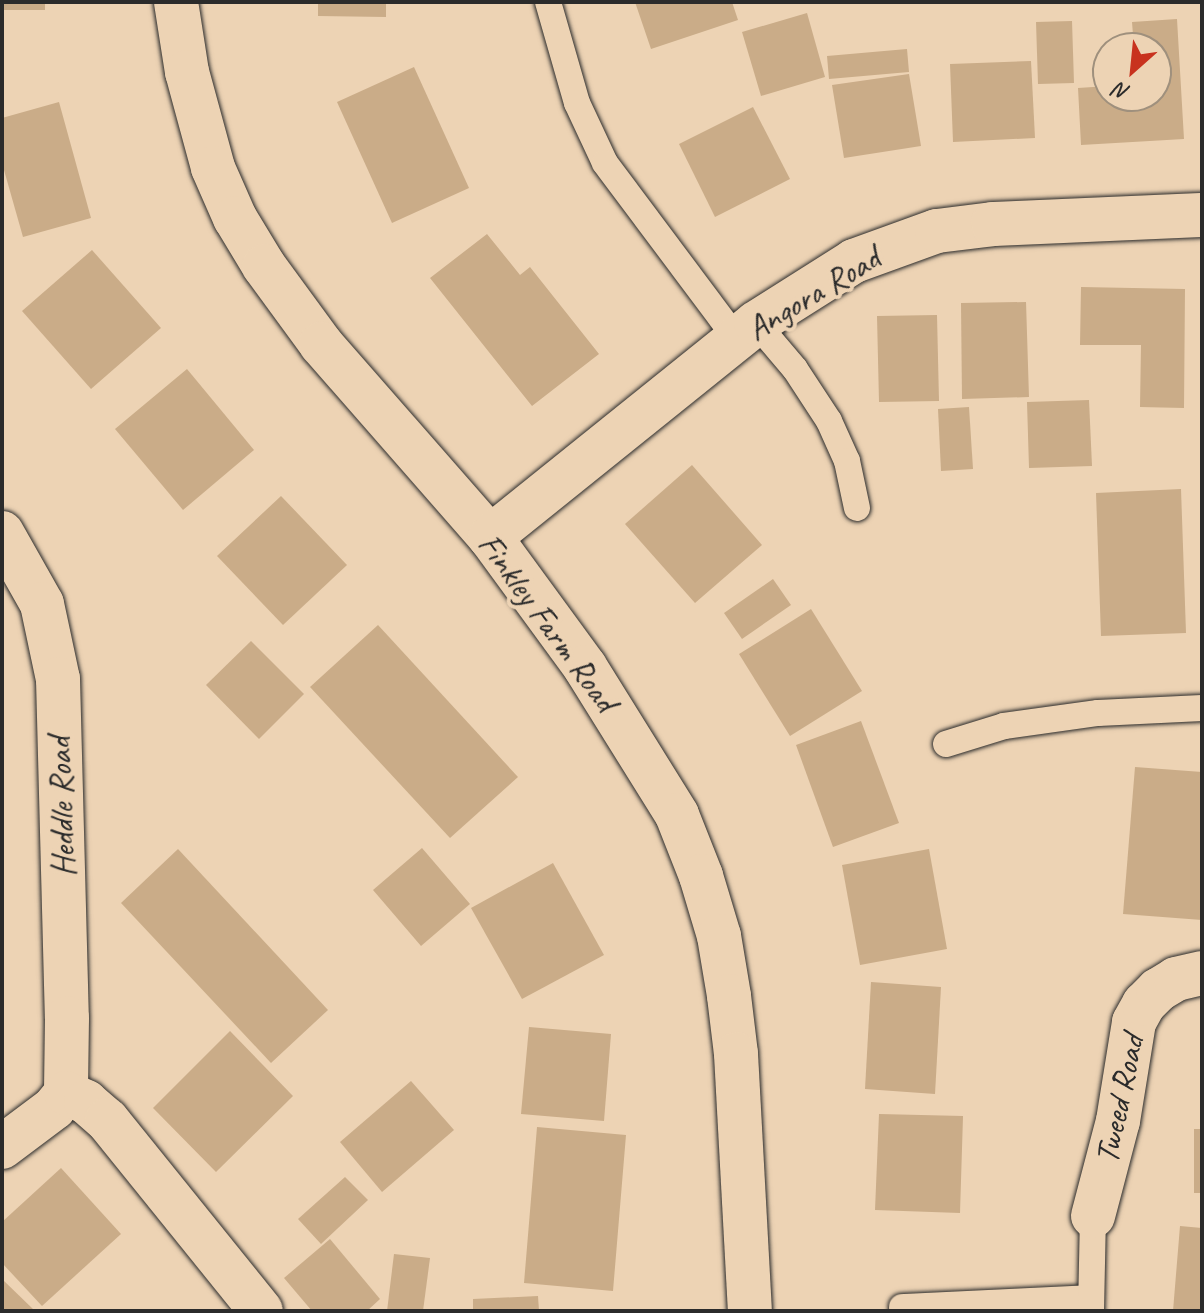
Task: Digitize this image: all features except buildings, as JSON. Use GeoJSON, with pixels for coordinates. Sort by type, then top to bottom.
{"type":"FeatureCollection","features":[{"type":"Feature","properties":{"kind":"street","name":"Finkley Farm Road"},"geometry":{"type":"LineString","coordinates":[[176,2],[198,121],[235,218],[264,266],[321,344],[490,537],[585,667],[677,815],[701,876],[719,936],[736,1054],[750,1311]]}},
{"type":"Feature","properties":{"kind":"street","name":"Angora Road"},"geometry":{"type":"LineString","coordinates":[[490,537],[746,331],[854,261],[937,231],[993,224],[1202,215]]}},
{"type":"Feature","properties":{"kind":"street","name":"Heddle Road"},"geometry":{"type":"LineString","coordinates":[[2,533],[42,604],[58,679],[66,1093]]}},
{"type":"Feature","properties":{"kind":"street","name":"Tweed Road"},"geometry":{"type":"LineString","coordinates":[[1093,1216],[1118,1121],[1134,1022],[1144,1004],[1158,990],[1176,979],[1202,973]]}},
{"type":"Feature","properties":{"kind":"street"},"geometry":{"type":"LineString","coordinates":[[2,1147],[54,1108],[66,1093],[86,1102],[107,1120],[261,1311]]}},
{"type":"Feature","properties":{"kind":"lane"},"geometry":{"type":"LineString","coordinates":[[548,2],[577,103],[605,163],[746,331],[795,369],[829,421],[847,461],[857,508]]}},
{"type":"Feature","properties":{"kind":"lane"},"geometry":{"type":"LineString","coordinates":[[946,744],[1004,726],[1082,715],[1202,708]]}},
{"type":"Feature","properties":{"kind":"lane"},"geometry":{"type":"LineString","coordinates":[[902,1307],[1091,1304],[1093,1216]]}}]}
